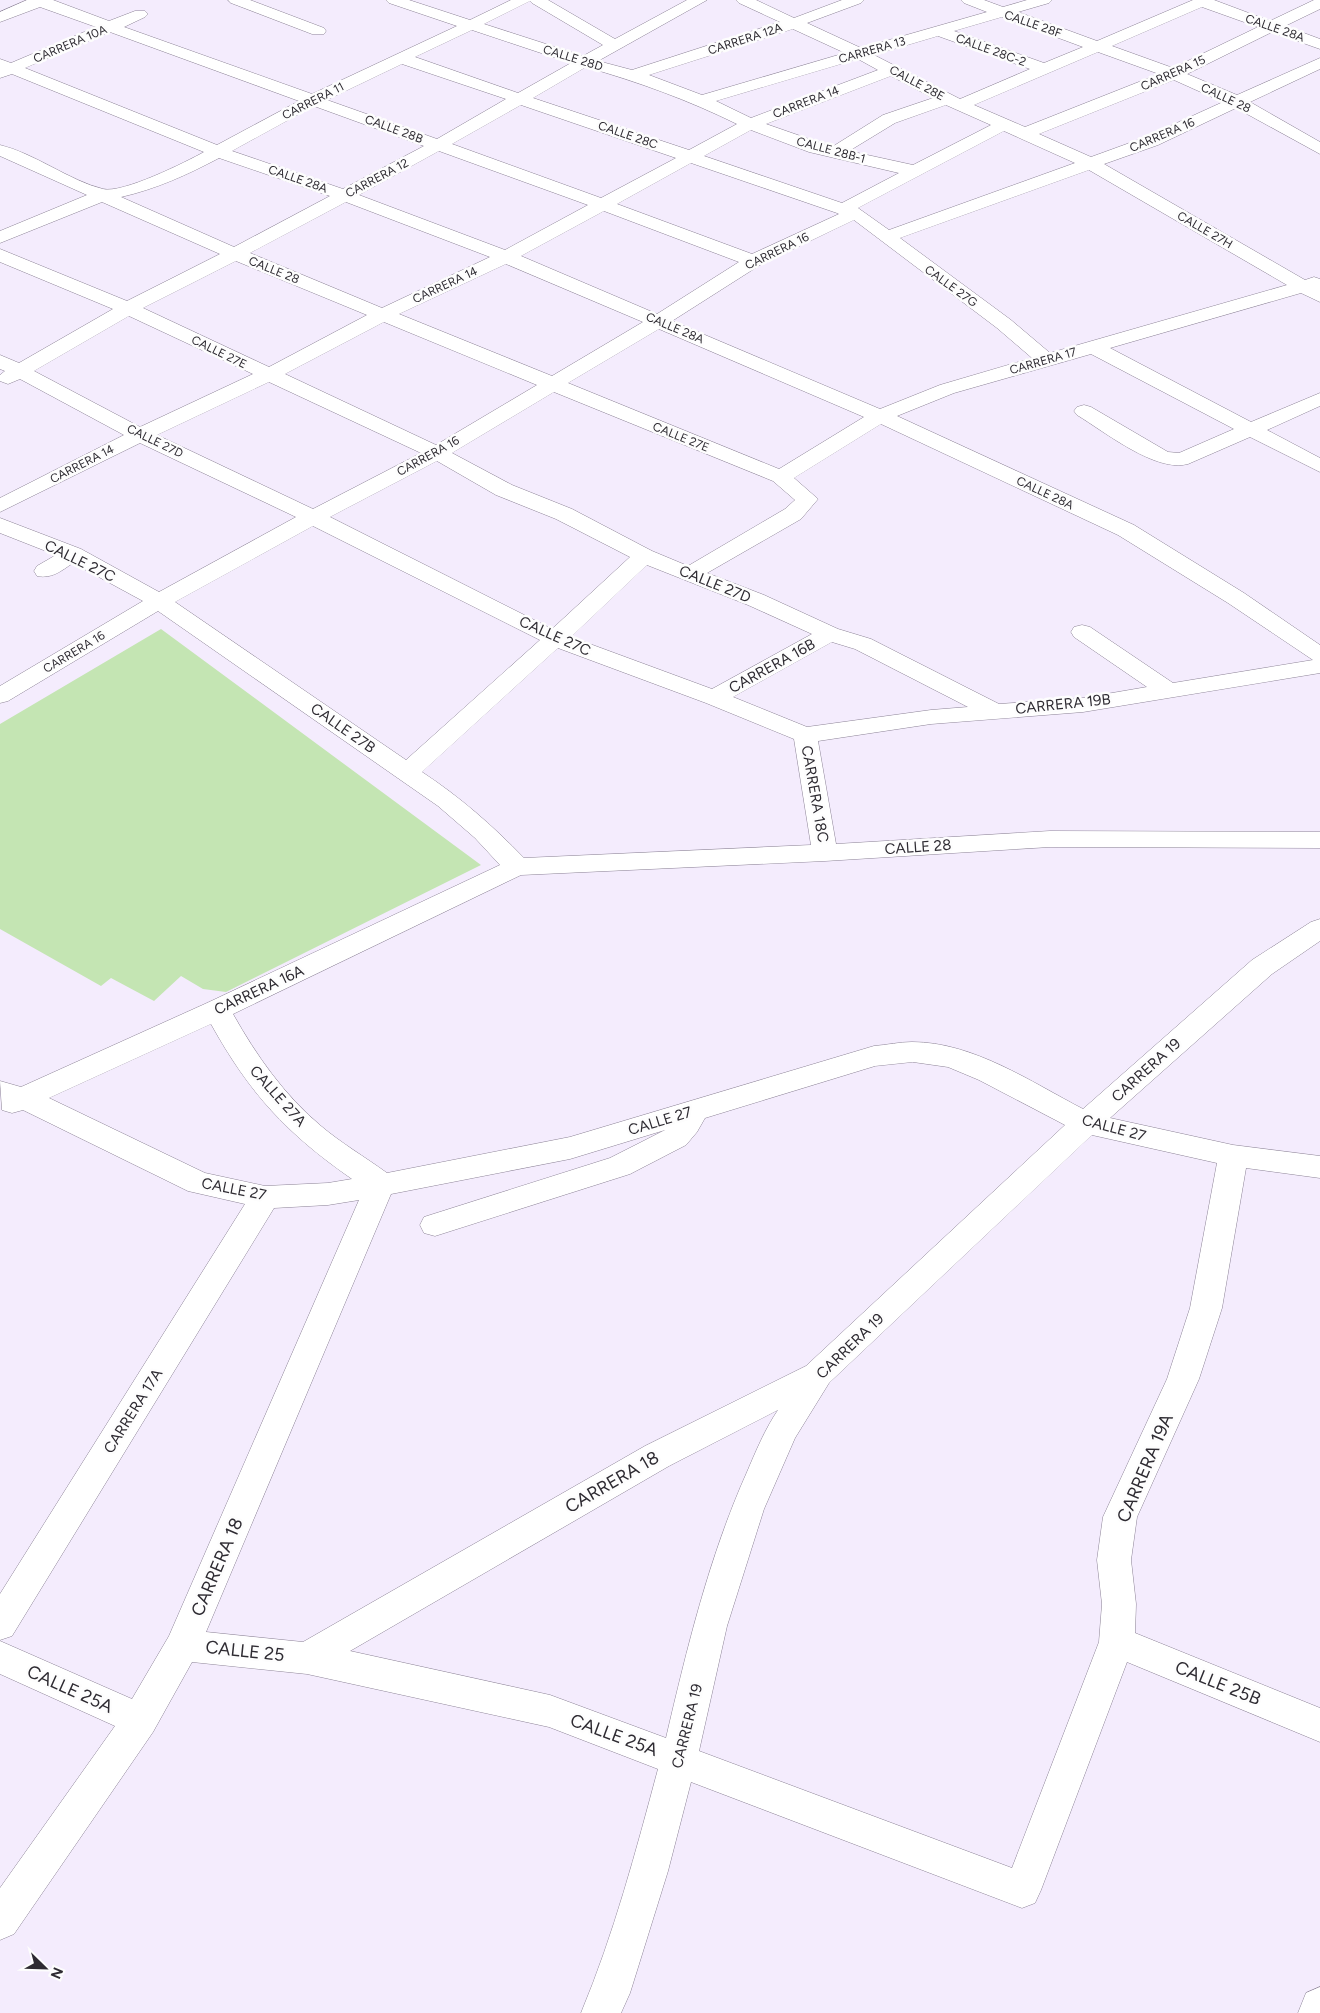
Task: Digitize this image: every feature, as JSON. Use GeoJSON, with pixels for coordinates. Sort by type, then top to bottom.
{"type":"FeatureCollection","features":[{"type":"Feature","properties":{"kind":"street"},"geometry":{"type":"LineString","coordinates":[[236,0],[318,31]]}},
{"type":"Feature","properties":{"kind":"street","name":"CALLE 28D"},"geometry":{"type":"LineString","coordinates":[[394,0],[584,62],[633,75],[701,100],[750,124]]}},
{"type":"Feature","properties":{"kind":"street","name":"CARRERA 11"},"geometry":{"type":"LineString","coordinates":[[0,238],[102,196],[140,187],[178,173],[313,100],[523,0]]}},
{"type":"Feature","properties":{"kind":"street"},"geometry":{"type":"LineString","coordinates":[[537,0],[614,45]]}},
{"type":"Feature","properties":{"kind":"street","name":"CARRERA 12"},"geometry":{"type":"LineString","coordinates":[[0,382],[128,308],[235,254],[438,145],[614,45],[699,0]]}},
{"type":"Feature","properties":{"kind":"street","name":"CALLE 28E"},"geometry":{"type":"LineString","coordinates":[[744,0],[893,70],[954,102],[1090,163]]}},
{"type":"Feature","properties":{"kind":"street","name":"CARRERA 12A"},"geometry":{"type":"LineString","coordinates":[[633,75],[794,23],[856,0]]}},
{"type":"Feature","properties":{"kind":"street","name":"CALLE 28F"},"geometry":{"type":"LineString","coordinates":[[969,0],[1098,47]]}},
{"type":"Feature","properties":{"kind":"street","name":"CARRERA 13"},"geometry":{"type":"LineString","coordinates":[[701,100],[1044,0]]}},
{"type":"Feature","properties":{"kind":"street"},"geometry":{"type":"LineString","coordinates":[[0,17],[40,1]]}},
{"type":"Feature","properties":{"kind":"street","name":"CALLE 28B"},"geometry":{"type":"LineString","coordinates":[[40,1],[602,204],[753,261]]}},
{"type":"Feature","properties":{"kind":"street"},"geometry":{"type":"LineString","coordinates":[[836,151],[889,119],[954,102],[1044,69],[1204,1]]}},
{"type":"Feature","properties":{"kind":"street","name":"CALLE 28A"},"geometry":{"type":"LineString","coordinates":[[1204,1],[1320,44]]}},
{"type":"Feature","properties":{"kind":"street","name":"CARRERA 15"},"geometry":{"type":"LineString","coordinates":[[1023,134],[1174,74],[1320,3]]}},
{"type":"Feature","properties":{"kind":"street","name":"CARRERA 10A"},"geometry":{"type":"LineString","coordinates":[[4,69],[140,14]]}},
{"type":"Feature","properties":{"kind":"street","name":"CALLE 28C-2"},"geometry":{"type":"LineString","coordinates":[[939,31],[1044,69]]}},
{"type":"Feature","properties":{"kind":"street","name":"CALLE 28"},"geometry":{"type":"LineString","coordinates":[[1098,47],[1174,74],[1238,102],[1320,150]]}},
{"type":"Feature","properties":{"kind":"street","name":"CALLE 28C"},"geometry":{"type":"LineString","coordinates":[[401,58],[849,211]]}},
{"type":"Feature","properties":{"kind":"street","name":"CARRERA 16"},"geometry":{"type":"LineString","coordinates":[[886,237],[1152,140],[1238,102],[1320,62]]}},
{"type":"Feature","properties":{"kind":"street","name":"CALLE 28A"},"geometry":{"type":"LineString","coordinates":[[4,69],[216,151],[344,195],[506,257],[880,416],[1126,530],[1236,598],[1320,655]]}},
{"type":"Feature","properties":{"kind":"street","name":"CARRERA 14"},"geometry":{"type":"LineString","coordinates":[[0,506],[140,435],[268,375],[384,314],[506,257],[750,124],[893,70]]}},
{"type":"Feature","properties":{"kind":"street","name":"CALLE 28B-1"},"geometry":{"type":"LineString","coordinates":[[750,124],[815,148],[836,151],[915,171]]}},
{"type":"Feature","properties":{"kind":"street"},"geometry":{"type":"LineString","coordinates":[[849,211],[915,171],[1004,125]]}},
{"type":"Feature","properties":{"kind":"street","name":"CALLE 28"},"geometry":{"type":"LineString","coordinates":[[0,150],[235,254],[384,314],[551,385]]}},
{"type":"Feature","properties":{"kind":"street","name":"CALLE 27H"},"geometry":{"type":"LineString","coordinates":[[1090,163],[1315,288]]}},
{"type":"Feature","properties":{"kind":"street","name":"CARRERA 16"},"geometry":{"type":"LineString","coordinates":[[0,696],[159,601],[313,516],[437,453],[659,321],[753,261],[849,211]]}},
{"type":"Feature","properties":{"kind":"street","name":"CALLE 27G"},"geometry":{"type":"LineString","coordinates":[[849,211],[1004,324],[1046,360]]}},
{"type":"Feature","properties":{"kind":"street","name":"CALLE 27E"},"geometry":{"type":"LineString","coordinates":[[0,255],[128,308],[437,453]]}},
{"type":"Feature","properties":{"kind":"street","name":"CARRERA 17"},"geometry":{"type":"LineString","coordinates":[[780,477],[880,416],[947,389],[1046,360],[1315,288]]}},
{"type":"Feature","properties":{"kind":"street"},"geometry":{"type":"LineString","coordinates":[[1094,347],[1320,466]]}},
{"type":"Feature","properties":{"kind":"street","name":"CALLE 27D"},"geometry":{"type":"LineString","coordinates":[[0,361],[140,435],[313,516]]}},
{"type":"Feature","properties":{"kind":"street","name":"CALLE 27E"},"geometry":{"type":"LineString","coordinates":[[551,385],[780,477],[807,499],[793,514],[690,574]]}},
{"type":"Feature","properties":{"kind":"street"},"geometry":{"type":"LineString","coordinates":[[1084,411],[1162,458],[1181,460],[1319,400]]}},
{"type":"Feature","properties":{"kind":"street","name":"CALLE 27D"},"geometry":{"type":"LineString","coordinates":[[437,453],[504,490],[564,514],[644,556],[756,600],[830,634],[879,651],[994,711]]}},
{"type":"Feature","properties":{"kind":"street","name":"CALLE 27C"},"geometry":{"type":"LineString","coordinates":[[313,516],[555,638],[714,698],[805,735]]}},
{"type":"Feature","properties":{"kind":"street","name":"CALLE 27C"},"geometry":{"type":"LineString","coordinates":[[0,525],[74,554],[159,601]]}},
{"type":"Feature","properties":{"kind":"street"},"geometry":{"type":"LineString","coordinates":[[46,571],[74,554]]}},
{"type":"Feature","properties":{"kind":"street"},"geometry":{"type":"LineString","coordinates":[[407,772],[644,556]]}},
{"type":"Feature","properties":{"kind":"street","name":"CALLE 27B"},"geometry":{"type":"LineString","coordinates":[[159,601],[448,800],[484,832],[517,867]]}},
{"type":"Feature","properties":{"kind":"street"},"geometry":{"type":"LineString","coordinates":[[1082,632],[1167,690]]}},
{"type":"Feature","properties":{"kind":"street","name":"CARRERA 16B"},"geometry":{"type":"LineString","coordinates":[[714,698],[830,634]]}},
{"type":"Feature","properties":{"kind":"street","name":"CARRERA 19B"},"geometry":{"type":"LineString","coordinates":[[805,735],[913,719],[1083,705],[1320,666]]}},
{"type":"Feature","properties":{"kind":"street","name":"CARRERA 18C"},"geometry":{"type":"LineString","coordinates":[[805,735],[825,853]]}},
{"type":"Feature","properties":{"kind":"street","name":"CALLE 28"},"geometry":{"type":"LineString","coordinates":[[517,867],[825,853],[1050,839],[1320,840]]}},
{"type":"Feature","properties":{"kind":"street","name":"CARRERA 16A"},"geometry":{"type":"LineString","coordinates":[[8,1099],[217,1010],[517,867]]}},
{"type":"Feature","properties":{"kind":"street","name":"CARRERA 19"},"geometry":{"type":"LineString","coordinates":[[608,2006],[649,1871],[679,1759],[710,1626],[747,1509],[781,1432],[818,1374],[1086,1123],[1262,967],[1320,928]]}},
{"type":"Feature","properties":{"kind":"street","name":"CALLE 27A"},"geometry":{"type":"LineString","coordinates":[[217,1010],[238,1050],[273,1095],[302,1126],[381,1184]]}},
{"type":"Feature","properties":{"kind":"street","name":"CALLE 27"},"geometry":{"type":"LineString","coordinates":[[8,1099],[198,1183],[265,1197],[328,1194],[452,1173],[570,1148],[874,1056],[913,1052],[953,1058],[989,1073],[1086,1123],[1233,1156],[1320,1167]]}},
{"type":"Feature","properties":{"kind":"street"},"geometry":{"type":"LineString","coordinates":[[0,1124],[8,1099]]}},
{"type":"Feature","properties":{"kind":"street"},"geometry":{"type":"LineString","coordinates":[[435,1225],[620,1166],[676,1138],[687,1125],[694,1111]]}},
{"type":"Feature","properties":{"kind":"street","name":"CARRERA 19A"},"geometry":{"type":"LineString","coordinates":[[1022,1890],[1117,1642],[1119,1604],[1114,1560],[1120,1518],[1183,1379],[1203,1317],[1233,1156]]}},
{"type":"Feature","properties":{"kind":"street","name":"CARRERA 18"},"geometry":{"type":"LineString","coordinates":[[0,1922],[140,1720],[183,1645],[381,1184]]}},
{"type":"Feature","properties":{"kind":"street","name":"CARRERA 17A"},"geometry":{"type":"LineString","coordinates":[[0,1625],[265,1197]]}},
{"type":"Feature","properties":{"kind":"street","name":"CARRERA 18"},"geometry":{"type":"LineString","coordinates":[[307,1658],[657,1456],[818,1374]]}},
{"type":"Feature","properties":{"kind":"street","name":"CALLE 25B"},"geometry":{"type":"LineString","coordinates":[[1117,1642],[1320,1725]]}},
{"type":"Feature","properties":{"kind":"street","name":"CALLE 25"},"geometry":{"type":"LineString","coordinates":[[183,1645],[307,1658]]}},
{"type":"Feature","properties":{"kind":"street","name":"CALLE 25A"},"geometry":{"type":"LineString","coordinates":[[0,1657],[140,1720]]}},
{"type":"Feature","properties":{"kind":"street","name":"CALLE 25A"},"geometry":{"type":"LineString","coordinates":[[307,1658],[550,1712],[679,1759],[1022,1890]]}},
{"type":"Feature","properties":{"kind":"street"},"geometry":{"type":"LineString","coordinates":[[1318,2013],[1320,2007]]}},
{"type":"Feature","properties":{"kind":"green space"},"geometry":{"type":"Polygon","coordinates":[[[161,629],[481,865],[226,992],[203,989],[181,976],[154,1001],[111,978],[101,986],[0,929],[0,724],[161,629]]]}}]}
